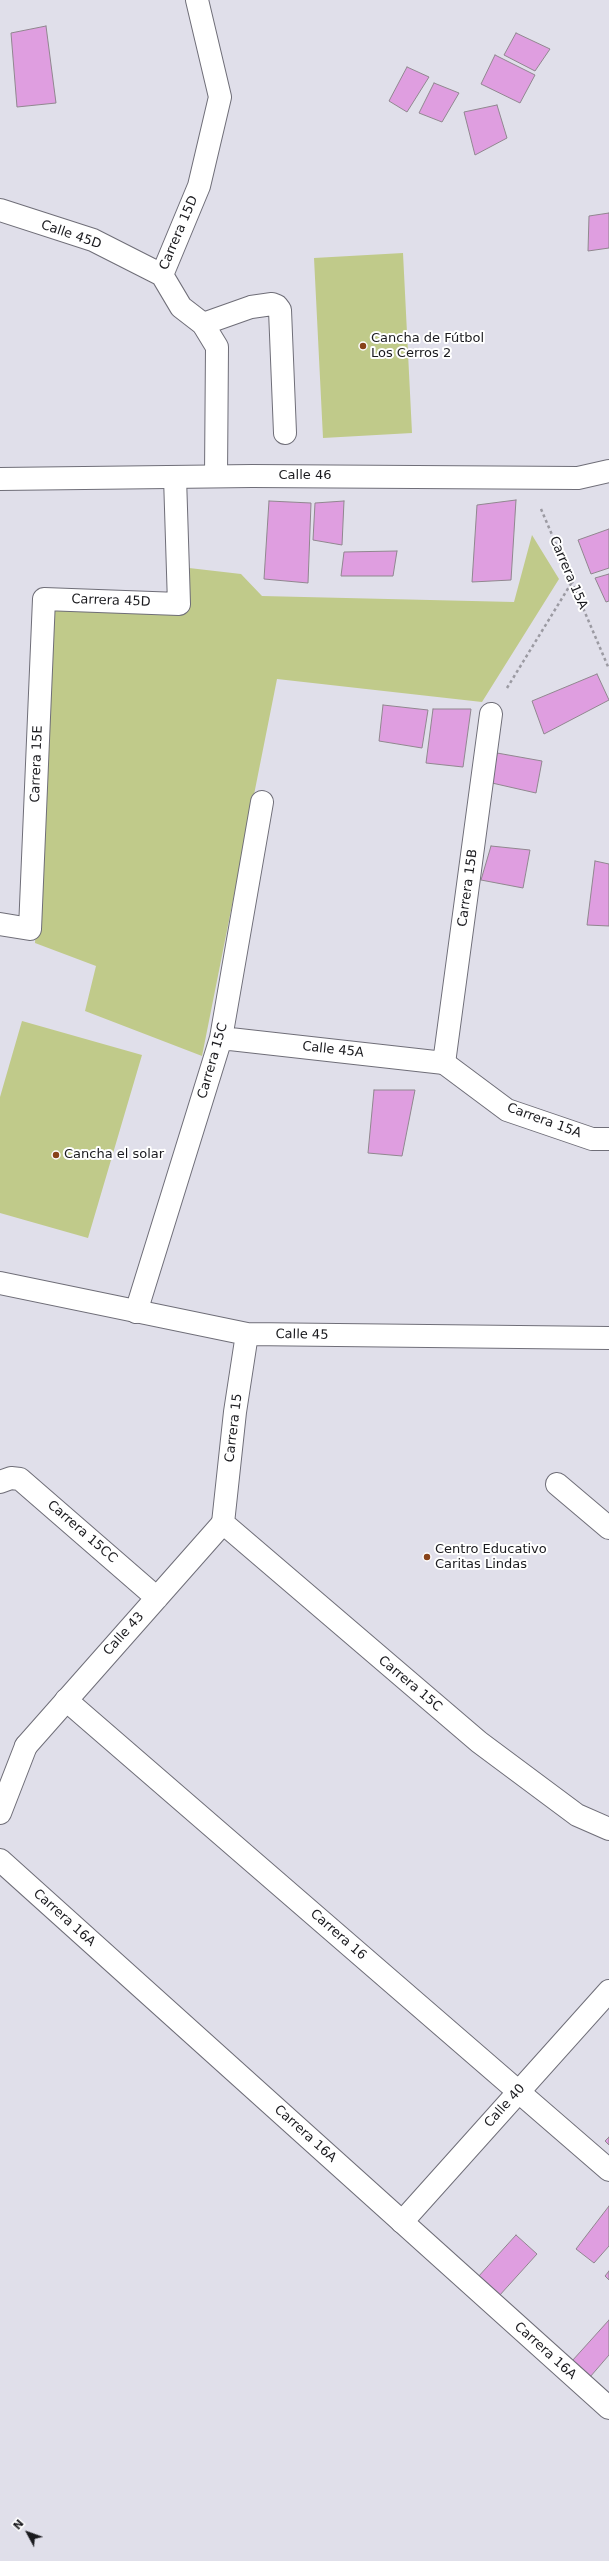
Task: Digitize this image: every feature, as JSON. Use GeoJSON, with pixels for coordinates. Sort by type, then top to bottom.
{"type":"FeatureCollection","features":[{"type":"Feature","properties":{"kind":"street","name":"Carrera 15D"},"geometry":{"type":"LineString","coordinates":[[197,0],[220,97],[199,186],[162,275],[181,307],[203,324],[217,347],[216,476]]}},
{"type":"Feature","properties":{"kind":"street","name":"Calle 45D"},"geometry":{"type":"LineString","coordinates":[[0,210],[94,240],[162,275]]}},
{"type":"Feature","properties":{"kind":"street"},"geometry":{"type":"LineString","coordinates":[[203,324],[250,307],[272,304],[277,306],[280,310],[285,433]]}},
{"type":"Feature","properties":{"kind":"street","name":"Calle 46"},"geometry":{"type":"LineString","coordinates":[[0,479],[175,476],[578,478],[609,471]]}},
{"type":"Feature","properties":{"kind":"street","name":"Carrera 45D"},"geometry":{"type":"LineString","coordinates":[[44,598],[179,604],[175,476]]}},
{"type":"Feature","properties":{"kind":"street","name":"Carrera 15E"},"geometry":{"type":"LineString","coordinates":[[0,924],[30,929],[44,598]]}},
{"type":"Feature","properties":{"kind":"street","name":"Carrera 15B"},"geometry":{"type":"LineString","coordinates":[[444,1063],[492,714]]}},
{"type":"Feature","properties":{"kind":"street","name":"Carrera 15C"},"geometry":{"type":"LineString","coordinates":[[136,1312],[221,1038],[262,802]]}},
{"type":"Feature","properties":{"kind":"street","name":"Calle 45A"},"geometry":{"type":"LineString","coordinates":[[221,1038],[444,1063]]}},
{"type":"Feature","properties":{"kind":"street","name":"Carrera 15A"},"geometry":{"type":"LineString","coordinates":[[444,1063],[507,1110],[592,1139],[609,1139]]}},
{"type":"Feature","properties":{"kind":"street","name":"Calle 45"},"geometry":{"type":"LineString","coordinates":[[0,1283],[247,1334],[609,1338]]}},
{"type":"Feature","properties":{"kind":"street","name":"Carrera 15"},"geometry":{"type":"LineString","coordinates":[[223,1523],[235,1412],[247,1334]]}},
{"type":"Feature","properties":{"kind":"street","name":"Carrera 15CC"},"geometry":{"type":"LineString","coordinates":[[1,1481],[20,1479],[157,1598]]}},
{"type":"Feature","properties":{"kind":"street"},"geometry":{"type":"LineString","coordinates":[[557,1484],[609,1528]]}},
{"type":"Feature","properties":{"kind":"street","name":"Carrera 15C"},"geometry":{"type":"LineString","coordinates":[[223,1523],[479,1742],[577,1815],[609,1830]]}},
{"type":"Feature","properties":{"kind":"street","name":"Calle 43"},"geometry":{"type":"LineString","coordinates":[[0,1813],[26,1746],[223,1523]]}},
{"type":"Feature","properties":{"kind":"street","name":"Carrera 16"},"geometry":{"type":"LineString","coordinates":[[66,1700],[609,2170]]}},
{"type":"Feature","properties":{"kind":"street","name":"Carrera 16A"},"geometry":{"type":"LineString","coordinates":[[0,1860],[609,2408]]}},
{"type":"Feature","properties":{"kind":"street","name":"Calle 40"},"geometry":{"type":"LineString","coordinates":[[402,2222],[609,1991]]}},
{"type":"Feature","properties":{"kind":"path","name":"Carrera 15A"},"geometry":{"type":"LineString","coordinates":[[527,478],[609,669]]}},
{"type":"Feature","properties":{"kind":"path"},"geometry":{"type":"LineString","coordinates":[[492,714],[572,582]]}},
{"type":"Feature","properties":{"kind":"green space","name":"Cancha de Fútbol Los Cerros 2"},"geometry":{"type":"Polygon","coordinates":[[[403,253],[412,433],[323,438],[314,258],[403,253]]]}},
{"type":"Feature","properties":{"kind":"green space"},"geometry":{"type":"Polygon","coordinates":[[[532,535],[559,579],[482,702],[277,679],[202,1056],[85,1011],[96,966],[35,943],[44,778],[50,608],[188,612],[189,568],[241,574],[262,596],[514,602],[532,535]]]}},
{"type":"Feature","properties":{"kind":"green space","name":"Cancha el solar"},"geometry":{"type":"Polygon","coordinates":[[[22,1021],[142,1055],[88,1238],[0,1213],[0,1097],[22,1021]]]}},
{"type":"Feature","properties":{"kind":"building"},"geometry":{"type":"Polygon","coordinates":[[[46,26],[56,103],[17,107],[11,33],[46,26]]]}},
{"type":"Feature","properties":{"kind":"building"},"geometry":{"type":"Polygon","coordinates":[[[516,33],[550,49],[535,71],[504,55],[516,33]]]}},
{"type":"Feature","properties":{"kind":"building"},"geometry":{"type":"Polygon","coordinates":[[[495,55],[535,75],[520,103],[481,84],[495,55]]]}},
{"type":"Feature","properties":{"kind":"building"},"geometry":{"type":"Polygon","coordinates":[[[407,67],[429,77],[407,112],[389,101],[407,67]]]}},
{"type":"Feature","properties":{"kind":"building"},"geometry":{"type":"Polygon","coordinates":[[[434,83],[459,93],[442,122],[419,113],[434,83]]]}},
{"type":"Feature","properties":{"kind":"building"},"geometry":{"type":"Polygon","coordinates":[[[497,105],[507,138],[475,155],[464,112],[497,105]]]}},
{"type":"Feature","properties":{"kind":"building"},"geometry":{"type":"Polygon","coordinates":[[[609,213],[609,248],[588,251],[589,216],[609,213]]]}},
{"type":"Feature","properties":{"kind":"building"},"geometry":{"type":"Polygon","coordinates":[[[516,500],[511,580],[472,582],[477,505],[516,500]]]}},
{"type":"Feature","properties":{"kind":"building"},"geometry":{"type":"Polygon","coordinates":[[[269,501],[311,503],[308,583],[264,579],[269,501]]]}},
{"type":"Feature","properties":{"kind":"building"},"geometry":{"type":"Polygon","coordinates":[[[344,501],[342,545],[313,540],[315,503],[344,501]]]}},
{"type":"Feature","properties":{"kind":"building"},"geometry":{"type":"Polygon","coordinates":[[[609,529],[609,568],[591,574],[578,540],[609,529]]]}},
{"type":"Feature","properties":{"kind":"building"},"geometry":{"type":"Polygon","coordinates":[[[397,551],[393,576],[341,576],[344,552],[397,551]]]}},
{"type":"Feature","properties":{"kind":"building"},"geometry":{"type":"Polygon","coordinates":[[[609,574],[609,601],[606,602],[595,578],[609,574]]]}},
{"type":"Feature","properties":{"kind":"building"},"geometry":{"type":"Polygon","coordinates":[[[597,674],[609,700],[544,734],[532,701],[597,674]]]}},
{"type":"Feature","properties":{"kind":"building"},"geometry":{"type":"Polygon","coordinates":[[[383,705],[428,710],[422,748],[379,741],[383,705]]]}},
{"type":"Feature","properties":{"kind":"building"},"geometry":{"type":"Polygon","coordinates":[[[433,709],[471,709],[463,767],[426,763],[433,709]]]}},
{"type":"Feature","properties":{"kind":"building"},"geometry":{"type":"Polygon","coordinates":[[[497,753],[542,761],[536,793],[492,783],[497,753]]]}},
{"type":"Feature","properties":{"kind":"building"},"geometry":{"type":"Polygon","coordinates":[[[491,846],[530,850],[523,888],[481,880],[491,846]]]}},
{"type":"Feature","properties":{"kind":"building"},"geometry":{"type":"Polygon","coordinates":[[[595,861],[609,864],[609,926],[587,925],[595,861]]]}},
{"type":"Feature","properties":{"kind":"building"},"geometry":{"type":"Polygon","coordinates":[[[374,1090],[415,1090],[402,1156],[368,1153],[374,1090]]]}},
{"type":"Feature","properties":{"kind":"building"},"geometry":{"type":"Polygon","coordinates":[[[609,2137],[609,2145],[605,2141],[609,2137]]]}},
{"type":"Feature","properties":{"kind":"building"},"geometry":{"type":"Polygon","coordinates":[[[609,2206],[609,2246],[594,2263],[576,2249],[609,2206]]]}},
{"type":"Feature","properties":{"kind":"building"},"geometry":{"type":"Polygon","coordinates":[[[516,2235],[537,2254],[499,2296],[478,2277],[516,2235]]]}},
{"type":"Feature","properties":{"kind":"building"},"geometry":{"type":"Polygon","coordinates":[[[609,2271],[609,2280],[605,2276],[609,2271]]]}},
{"type":"Feature","properties":{"kind":"building"},"geometry":{"type":"Polygon","coordinates":[[[609,2320],[609,2355],[590,2377],[572,2361],[609,2320]]]}},
{"type":"Feature","properties":{"kind":"place","name":"Cancha de Fútbol Los Cerros 2"},"geometry":{"type":"Point","coordinates":[363,346]}},
{"type":"Feature","properties":{"kind":"place","name":"Cancha el solar"},"geometry":{"type":"Point","coordinates":[56,1155]}},
{"type":"Feature","properties":{"kind":"place","name":"Centro Educativo Caritas Lindas"},"geometry":{"type":"Point","coordinates":[427,1557]}}]}
